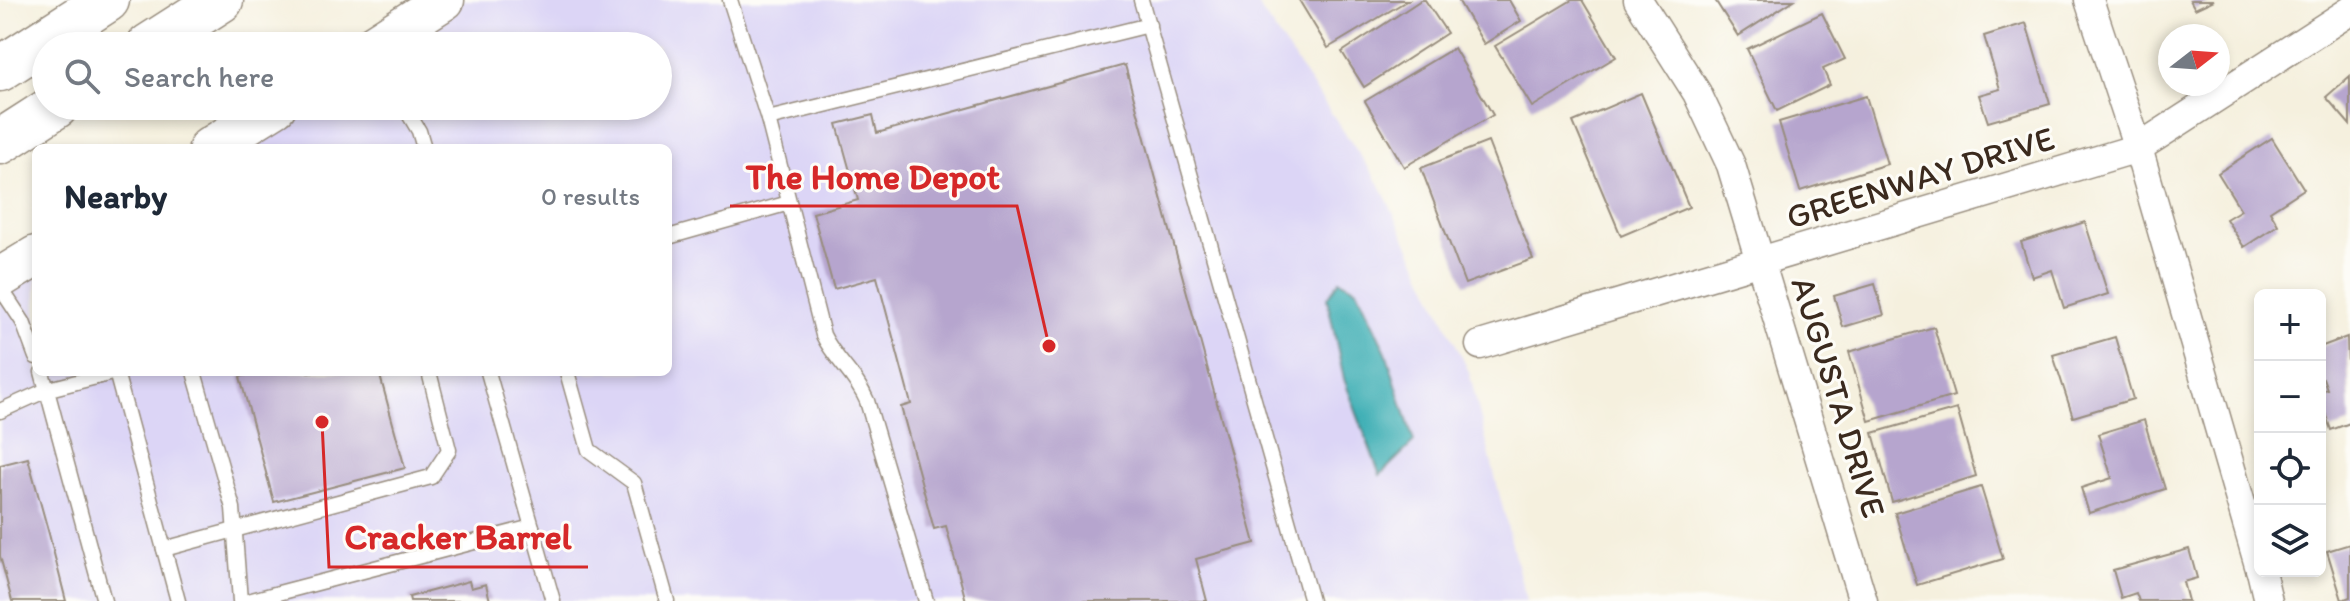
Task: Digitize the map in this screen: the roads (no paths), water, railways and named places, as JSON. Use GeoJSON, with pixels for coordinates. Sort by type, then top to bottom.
{"type":"FeatureCollection","features":[{"type":"Feature","properties":{"kind":"highway"},"geometry":{"type":"LineString","coordinates":[[57,32],[107,0]]}},
{"type":"Feature","properties":{"kind":"highway"},"geometry":{"type":"LineString","coordinates":[[171,32],[221,0]]}},
{"type":"Feature","properties":{"kind":"highway"},"geometry":{"type":"LineString","coordinates":[[0,69],[32,48]]}},
{"type":"Feature","properties":{"kind":"highway"},"geometry":{"type":"LineString","coordinates":[[0,142],[34,120]]}},
{"type":"Feature","properties":{"kind":"main road"},"geometry":{"type":"LineString","coordinates":[[394,32],[444,0]]}},
{"type":"Feature","properties":{"kind":"main road"},"geometry":{"type":"LineString","coordinates":[[215,144],[254,120]]}},
{"type":"Feature","properties":{"kind":"main road"},"geometry":{"type":"LineString","coordinates":[[0,278],[32,258]]}},
{"type":"Feature","properties":{"kind":"street","name":"AUGUSTA DRIVE"},"geometry":{"type":"LineString","coordinates":[[1638,0],[1697,93],[1731,165],[1863,601]]}},
{"type":"Feature","properties":{"kind":"street"},"geometry":{"type":"LineString","coordinates":[[2089,0],[2138,148],[2254,549]]}},
{"type":"Feature","properties":{"kind":"street","name":"GREENWAY DRIVE"},"geometry":{"type":"LineString","coordinates":[[1480,345],[2138,148],[2350,11]]}},
{"type":"Feature","properties":{"kind":"street"},"geometry":{"type":"LineString","coordinates":[[2262,577],[2268,601]]}},
{"type":"Feature","properties":{"kind":"lane"},"geometry":{"type":"LineString","coordinates":[[730,0],[768,119],[823,335],[832,355],[854,376],[867,401],[926,601]]}},
{"type":"Feature","properties":{"kind":"lane"},"geometry":{"type":"LineString","coordinates":[[1141,0],[1311,601]]}},
{"type":"Feature","properties":{"kind":"lane"},"geometry":{"type":"LineString","coordinates":[[768,119],[1149,25]]}},
{"type":"Feature","properties":{"kind":"lane"},"geometry":{"type":"LineString","coordinates":[[412,120],[423,144]]}},
{"type":"Feature","properties":{"kind":"lane"},"geometry":{"type":"LineString","coordinates":[[672,236],[789,203]]}},
{"type":"Feature","properties":{"kind":"lane"},"geometry":{"type":"LineString","coordinates":[[0,287],[23,322],[32,346]]}},
{"type":"Feature","properties":{"kind":"lane"},"geometry":{"type":"LineString","coordinates":[[44,376],[104,601]]}},
{"type":"Feature","properties":{"kind":"lane"},"geometry":{"type":"LineString","coordinates":[[0,411],[49,389],[100,376]]}},
{"type":"Feature","properties":{"kind":"lane"},"geometry":{"type":"LineString","coordinates":[[117,376],[178,601]]}},
{"type":"Feature","properties":{"kind":"lane"},"geometry":{"type":"LineString","coordinates":[[195,376],[233,508],[240,601]]}},
{"type":"Feature","properties":{"kind":"lane"},"geometry":{"type":"LineString","coordinates":[[164,549],[431,477],[449,450],[430,376]]}},
{"type":"Feature","properties":{"kind":"lane"},"geometry":{"type":"LineString","coordinates":[[489,376],[553,601]]}},
{"type":"Feature","properties":{"kind":"lane"},"geometry":{"type":"LineString","coordinates":[[568,376],[589,450],[634,483],[667,601]]}},
{"type":"Feature","properties":{"kind":"lane"},"geometry":{"type":"LineString","coordinates":[[248,601],[532,527]]}},
{"type":"Feature","properties":{"kind":"water"},"geometry":{"type":"Polygon","coordinates":[[[1340,280],[1357,289],[1386,352],[1414,442],[1380,475],[1344,379],[1327,298],[1340,280]]]}},
{"type":"Feature","properties":{"kind":"place","name":"The Home Depot"},"geometry":{"type":"Point","coordinates":[1049,346]}},
{"type":"Feature","properties":{"kind":"place","name":"Cracker Barrel"},"geometry":{"type":"Point","coordinates":[322,422]}}]}
